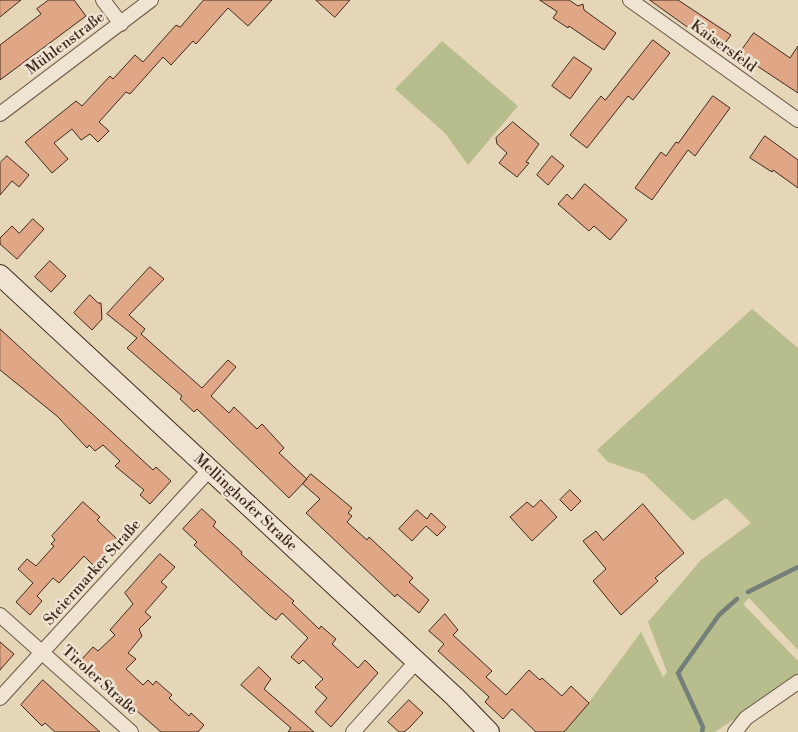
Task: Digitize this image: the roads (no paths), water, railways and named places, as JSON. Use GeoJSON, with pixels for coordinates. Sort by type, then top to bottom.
{"type":"FeatureCollection","features":[{"type":"Feature","properties":{"kind":"main road","name":"Mellinghofer Straße"},"geometry":{"type":"LineString","coordinates":[[0,275],[210,469],[489,732]]}},
{"type":"Feature","properties":{"kind":"street"},"geometry":{"type":"LineString","coordinates":[[104,0],[121,24]]}},
{"type":"Feature","properties":{"kind":"street","name":"Mühlenstraße"},"geometry":{"type":"LineString","coordinates":[[0,114],[151,0]]}},
{"type":"Feature","properties":{"kind":"street","name":"Kaisersfeld"},"geometry":{"type":"LineString","coordinates":[[630,0],[798,120]]}},
{"type":"Feature","properties":{"kind":"street","name":"Steiermarker Straße"},"geometry":{"type":"LineString","coordinates":[[0,698],[210,469]]}},
{"type":"Feature","properties":{"kind":"street","name":"Tiroler Straße"},"geometry":{"type":"LineString","coordinates":[[0,615],[131,732]]}},
{"type":"Feature","properties":{"kind":"street"},"geometry":{"type":"LineString","coordinates":[[353,732],[416,662]]}},
{"type":"Feature","properties":{"kind":"street"},"geometry":{"type":"LineString","coordinates":[[735,732],[746,718],[798,682]]}},
{"type":"Feature","properties":{"kind":"waterway"},"geometry":{"type":"LineString","coordinates":[[748,592],[798,567]]}},
{"type":"Feature","properties":{"kind":"waterway"},"geometry":{"type":"LineString","coordinates":[[702,732],[703,727],[678,673],[719,615],[737,599]]}}]}
